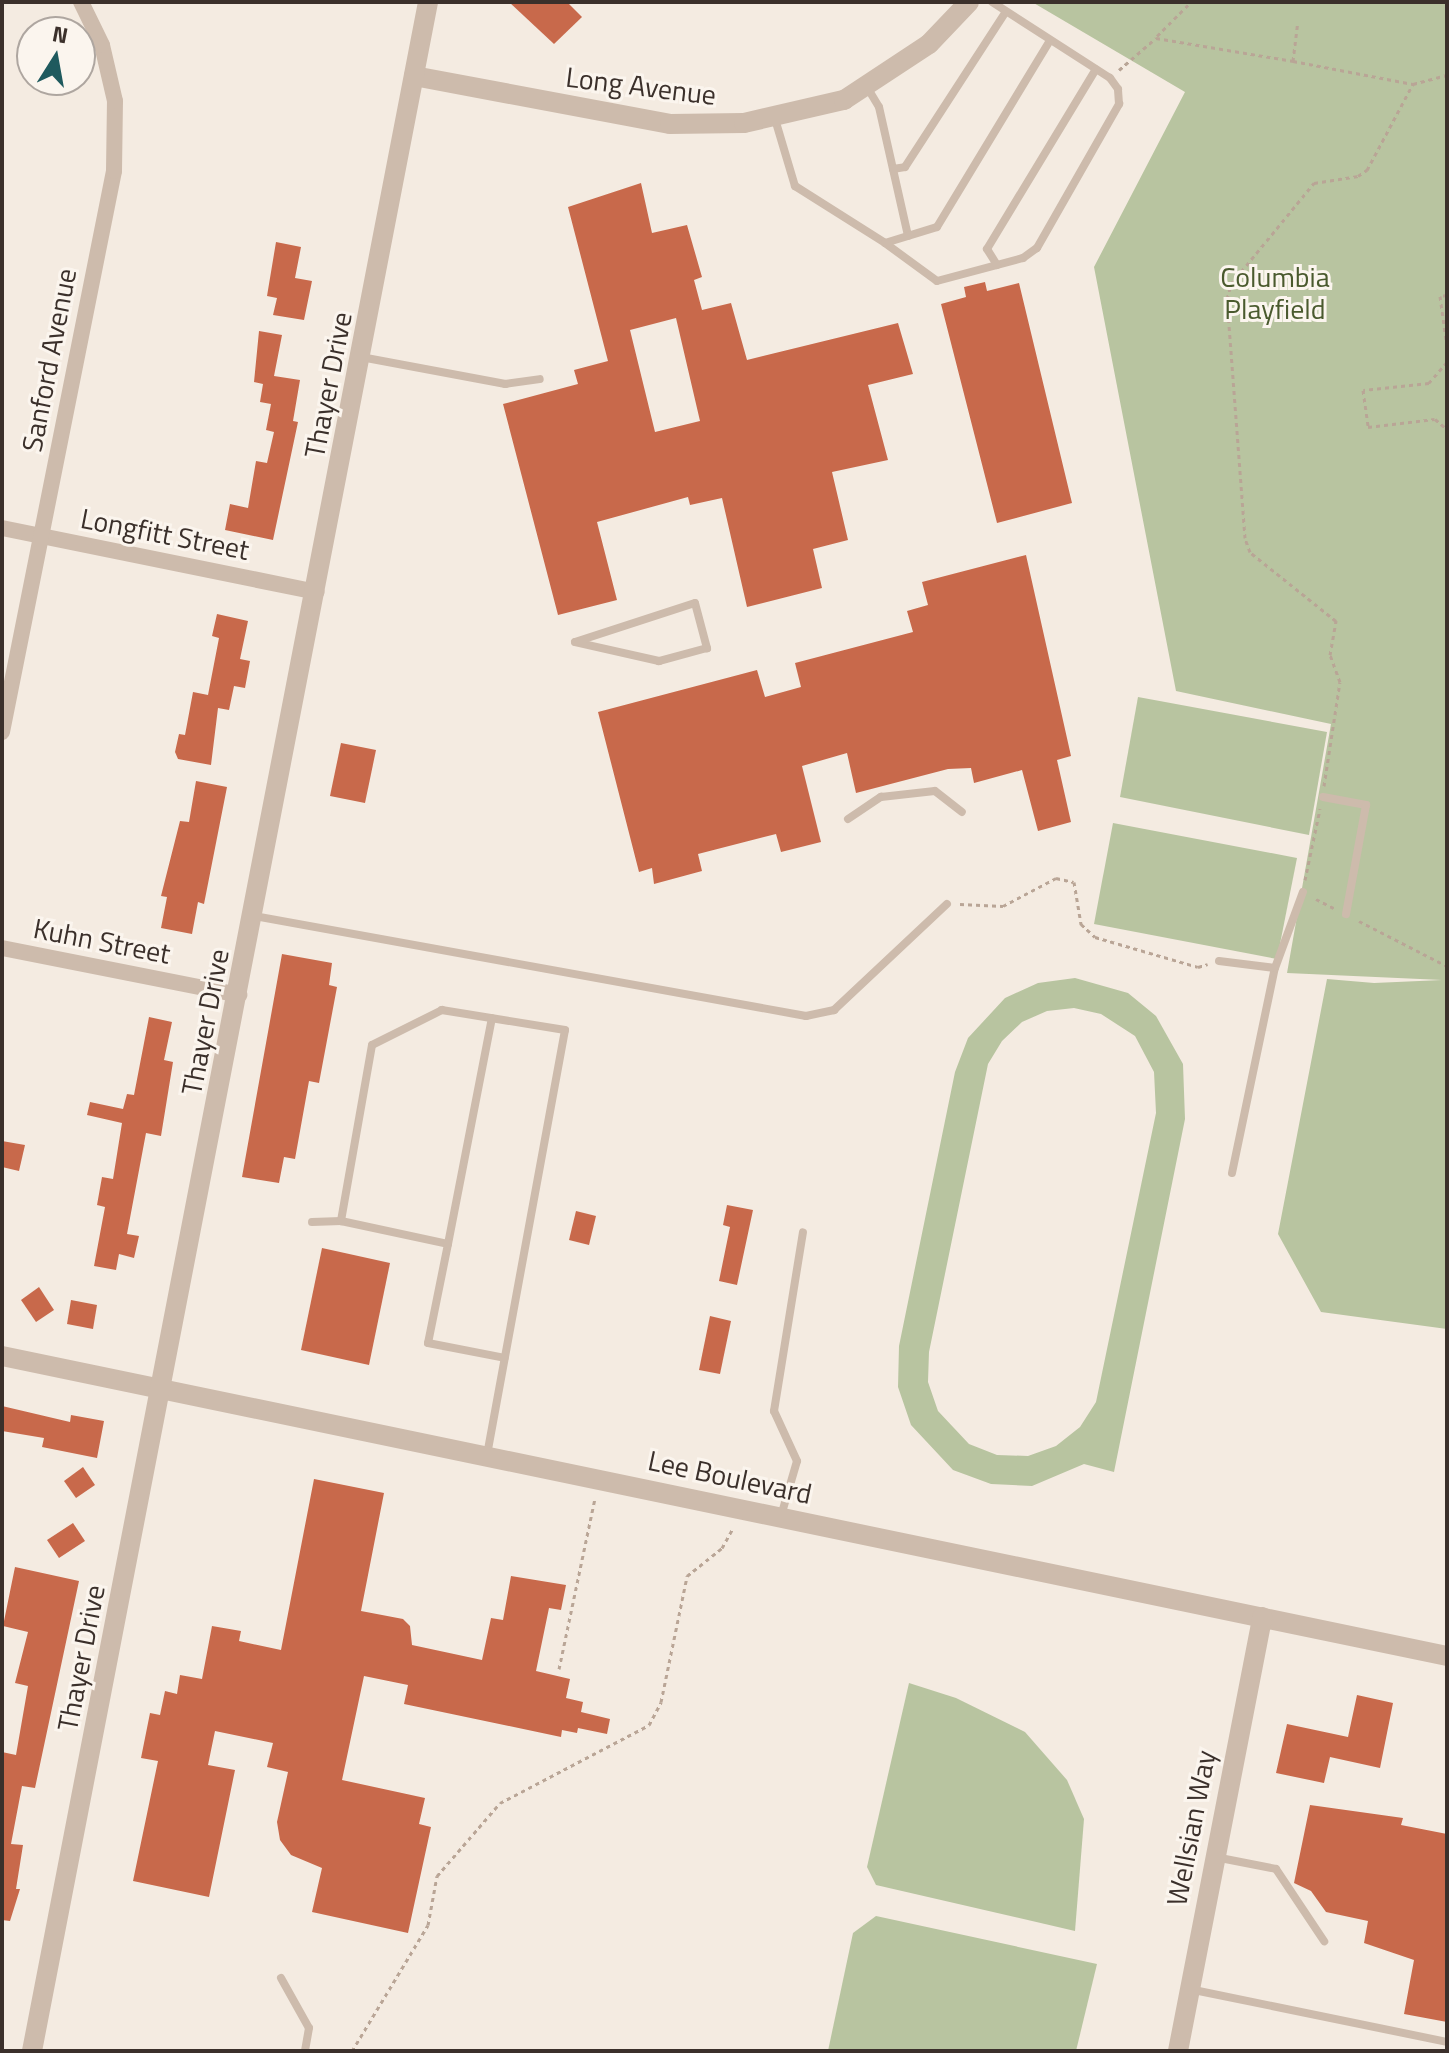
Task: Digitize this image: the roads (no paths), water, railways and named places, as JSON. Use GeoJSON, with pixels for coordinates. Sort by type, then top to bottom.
{"type":"FeatureCollection","features":[{"type":"Feature","properties":{"kind":"street","name":"Sanford Avenue"},"geometry":{"type":"LineString","coordinates":[[2,732],[114,171],[115,101],[102,45],[81,2]]}},
{"type":"Feature","properties":{"kind":"street","name":"Thayer Drive"},"geometry":{"type":"LineString","coordinates":[[32,2051],[317,592],[428,2]]}},
{"type":"Feature","properties":{"kind":"street","name":"Long Avenue"},"geometry":{"type":"LineString","coordinates":[[414,76],[670,124],[716,126],[821,108],[866,86],[929,44],[969,2]]}},
{"type":"Feature","properties":{"kind":"street","name":"Longfitt Street"},"geometry":{"type":"LineString","coordinates":[[2,528],[317,592]]}},
{"type":"Feature","properties":{"kind":"street","name":"Kuhn Street"},"geometry":{"type":"LineString","coordinates":[[2,948],[239,995]]}},
{"type":"Feature","properties":{"kind":"street","name":"Lee Boulevard"},"geometry":{"type":"LineString","coordinates":[[2,1356],[1447,1656]]}},
{"type":"Feature","properties":{"kind":"street","name":"Wellsian Way"},"geometry":{"type":"LineString","coordinates":[[1178,2051],[1262,1617]]}},
{"type":"Feature","properties":{"kind":"lane"},"geometry":{"type":"LineString","coordinates":[[775,118],[795,186],[885,243],[937,281],[997,265],[1037,248],[1119,104],[1118,89],[1110,78],[1049,42],[992,2]]}},
{"type":"Feature","properties":{"kind":"lane"},"geometry":{"type":"LineString","coordinates":[[893,169],[905,167],[1005,13]]}},
{"type":"Feature","properties":{"kind":"lane"},"geometry":{"type":"LineString","coordinates":[[885,243],[937,227],[1049,42]]}},
{"type":"Feature","properties":{"kind":"lane"},"geometry":{"type":"LineString","coordinates":[[997,265],[987,249],[1096,69]]}},
{"type":"Feature","properties":{"kind":"lane"},"geometry":{"type":"LineString","coordinates":[[866,86],[879,107],[908,236]]}},
{"type":"Feature","properties":{"kind":"lane"},"geometry":{"type":"LineString","coordinates":[[361,357],[505,384],[540,379]]}},
{"type":"Feature","properties":{"kind":"lane"},"geometry":{"type":"LineString","coordinates":[[695,603],[707,648],[659,661],[575,642],[695,603]]}},
{"type":"Feature","properties":{"kind":"lane"},"geometry":{"type":"LineString","coordinates":[[848,819],[881,797],[935,791],[962,812]]}},
{"type":"Feature","properties":{"kind":"lane"},"geometry":{"type":"LineString","coordinates":[[1323,797],[1366,805],[1346,914]]}},
{"type":"Feature","properties":{"kind":"lane"},"geometry":{"type":"LineString","coordinates":[[1232,1173],[1275,968],[1303,892]]}},
{"type":"Feature","properties":{"kind":"lane"},"geometry":{"type":"LineString","coordinates":[[254,916],[806,1016],[834,1010],[947,904]]}},
{"type":"Feature","properties":{"kind":"lane"},"geometry":{"type":"LineString","coordinates":[[1219,961],[1275,968]]}},
{"type":"Feature","properties":{"kind":"lane"},"geometry":{"type":"LineString","coordinates":[[341,1221],[372,1045],[442,1010],[565,1030],[487,1455]]}},
{"type":"Feature","properties":{"kind":"lane"},"geometry":{"type":"LineString","coordinates":[[492,1018],[428,1343],[505,1358]]}},
{"type":"Feature","properties":{"kind":"lane"},"geometry":{"type":"LineString","coordinates":[[312,1222],[341,1221],[448,1244]]}},
{"type":"Feature","properties":{"kind":"lane"},"geometry":{"type":"LineString","coordinates":[[781,1516],[797,1461],[774,1411],[803,1232]]}},
{"type":"Feature","properties":{"kind":"lane"},"geometry":{"type":"LineString","coordinates":[[1214,1857],[1276,1869],[1324,1941]]}},
{"type":"Feature","properties":{"kind":"lane"},"geometry":{"type":"LineString","coordinates":[[281,1978],[309,2028],[305,2051]]}},
{"type":"Feature","properties":{"kind":"lane"},"geometry":{"type":"LineString","coordinates":[[1189,1989],[1447,2042]]}},
{"type":"Feature","properties":{"kind":"park label","name":"Columbia Playfield"},"geometry":{"type":"Point","coordinates":[1275,293]}}]}
